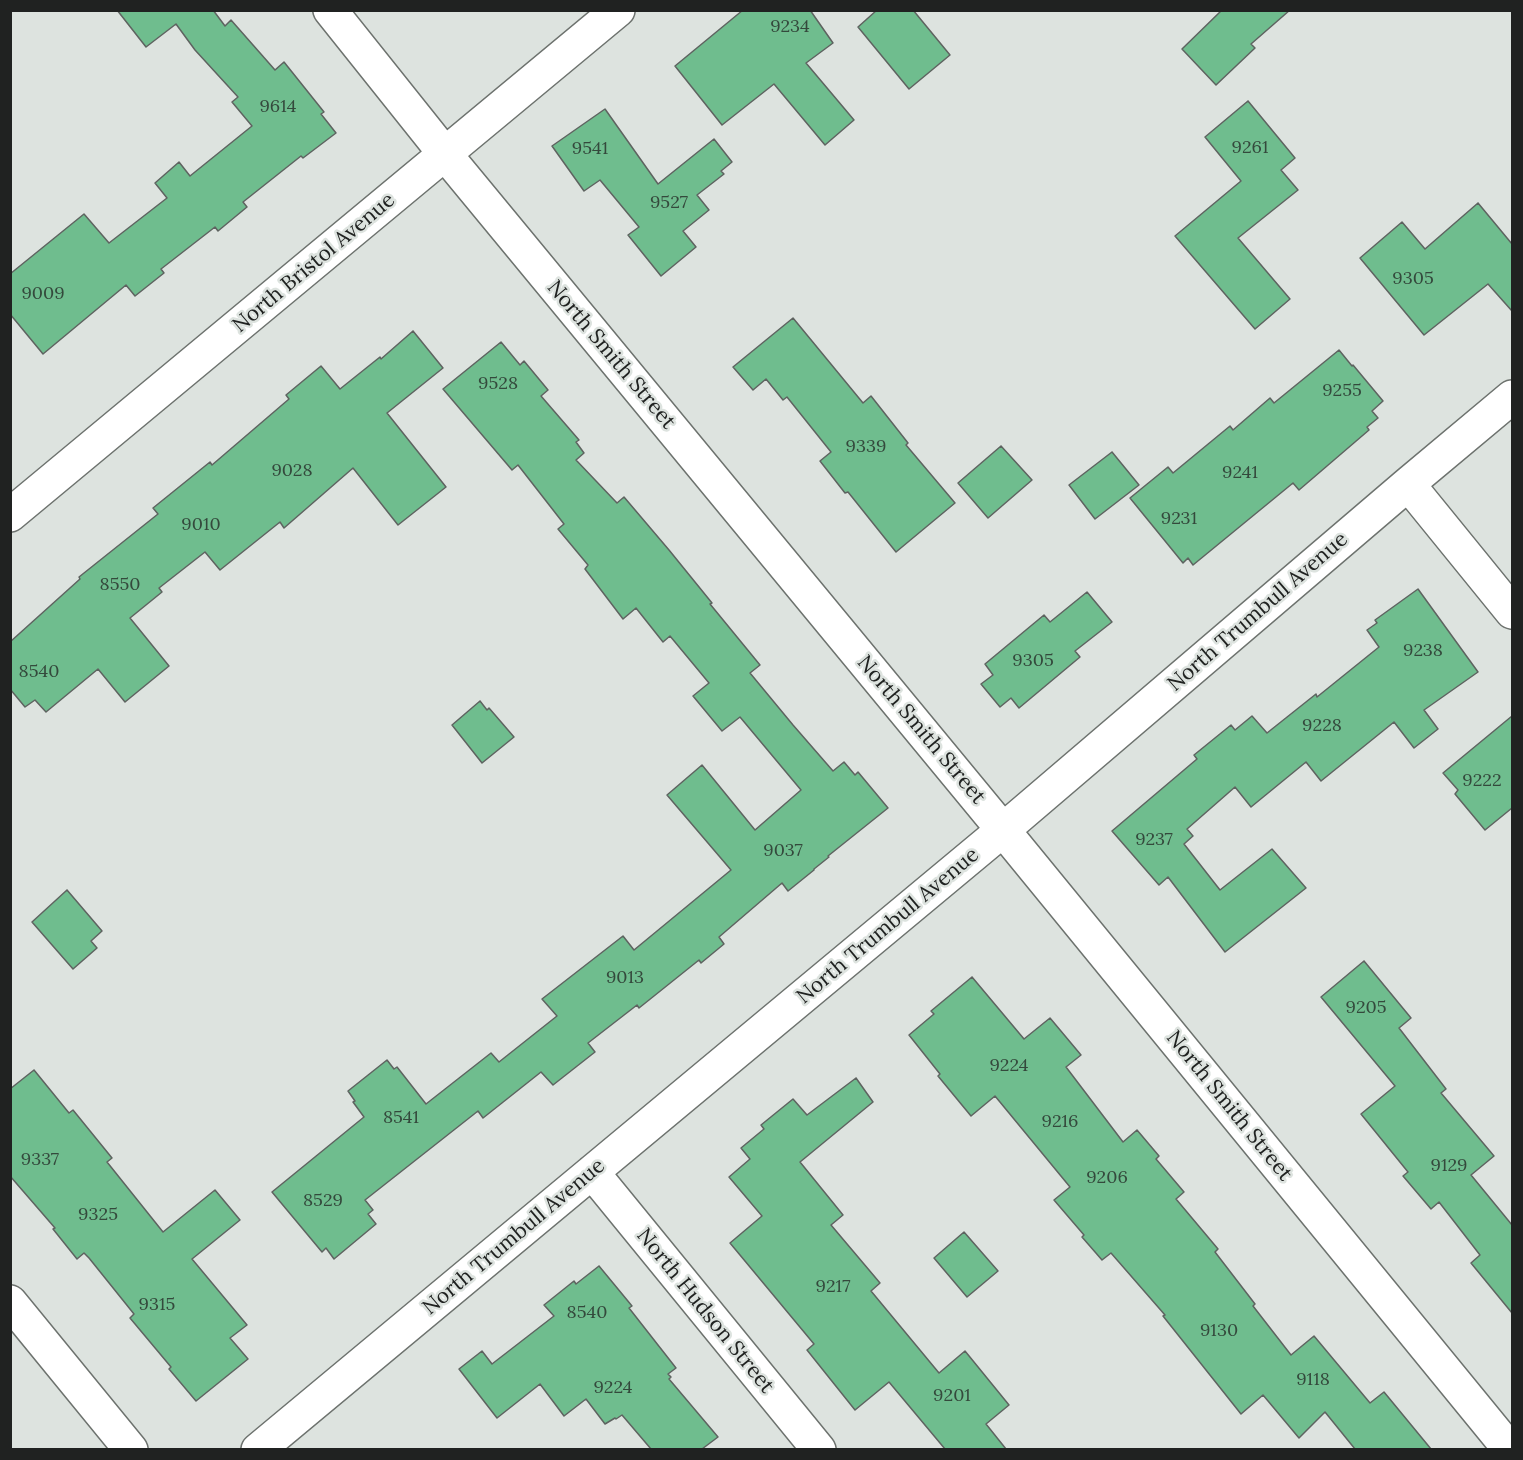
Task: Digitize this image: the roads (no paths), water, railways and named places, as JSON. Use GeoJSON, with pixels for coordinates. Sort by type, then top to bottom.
{"type":"FeatureCollection","features":[{"type":"Feature","properties":{"kind":"street","name":"North Smith Street"},"geometry":{"type":"LineString","coordinates":[[330,10],[445,154],[1003,830],[1502,1440],[1512,1449]]}},
{"type":"Feature","properties":{"kind":"street","name":"North Bristol Avenue"},"geometry":{"type":"LineString","coordinates":[[10,515],[618,10]]}},
{"type":"Feature","properties":{"kind":"street","name":"North Trumbull Avenue"},"geometry":{"type":"LineString","coordinates":[[258,1449],[1003,830],[1512,397]]}},
{"type":"Feature","properties":{"kind":"street"},"geometry":{"type":"LineString","coordinates":[[1408,484],[1512,612]]}},
{"type":"Feature","properties":{"kind":"street","name":"North Hudson Street"},"geometry":{"type":"LineString","coordinates":[[592,1172],[819,1449]]}},
{"type":"Feature","properties":{"kind":"street"},"geometry":{"type":"LineString","coordinates":[[10,1302],[131,1449]]}}]}
